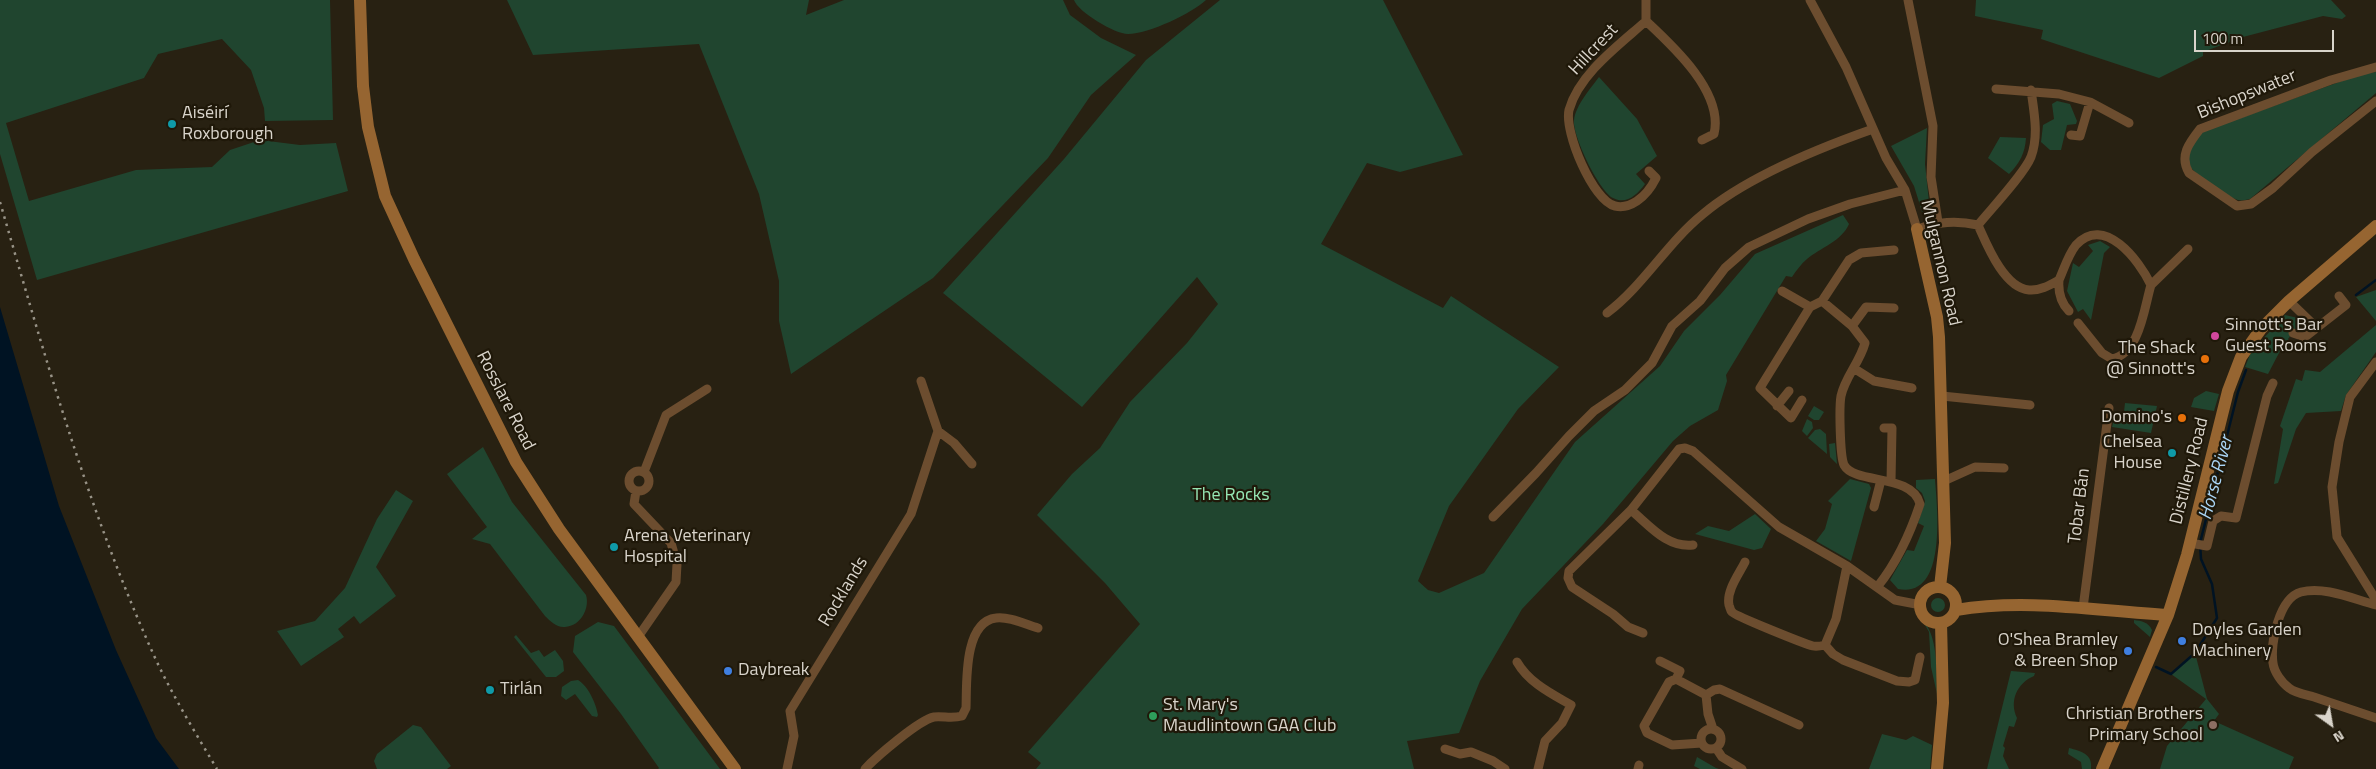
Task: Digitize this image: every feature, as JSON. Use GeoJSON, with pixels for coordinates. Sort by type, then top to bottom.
{"type":"FeatureCollection","features":[{"type":"Feature","properties":{"kind":"main road","name":"Rosslare Road"},"geometry":{"type":"LineString","coordinates":[[360,0],[363,86],[368,127],[385,196],[426,283],[516,462],[554,522],[735,769]]}},
{"type":"Feature","properties":{"kind":"main road","name":"Distillery Road"},"geometry":{"type":"LineString","coordinates":[[2102,769],[2198,545],[2228,391],[2241,357],[2261,329],[2289,301],[2376,226]]}},
{"type":"Feature","properties":{"kind":"main road","name":"Mulgannon Road"},"geometry":{"type":"LineString","coordinates":[[1917,229],[1937,317],[1942,396],[1945,543],[1940,587]]}},
{"type":"Feature","properties":{"kind":"main road"},"geometry":{"type":"LineString","coordinates":[[1940,587],[1953,595],[1956,610],[1951,618],[1941,623],[1927,619],[1921,605],[1921,599],[1928,590],[1940,587]]}},
{"type":"Feature","properties":{"kind":"main road"},"geometry":{"type":"LineString","coordinates":[[1956,610],[2018,604],[2168,615]]}},
{"type":"Feature","properties":{"kind":"main road"},"geometry":{"type":"LineString","coordinates":[[1938,769],[1943,703],[1941,623]]}},
{"type":"Feature","properties":{"kind":"street"},"geometry":{"type":"LineString","coordinates":[[1646,0],[1646,21],[1684,58],[1715,107],[1717,122],[1714,134],[1702,140]]}},
{"type":"Feature","properties":{"kind":"street","name":"Mulgannon Road"},"geometry":{"type":"LineString","coordinates":[[1810,0],[1846,67],[1873,129],[1905,190],[1917,229]]}},
{"type":"Feature","properties":{"kind":"street"},"geometry":{"type":"LineString","coordinates":[[1908,0],[1933,126],[1931,177],[1938,222]]}},
{"type":"Feature","properties":{"kind":"street","name":"Hillcrest"},"geometry":{"type":"LineString","coordinates":[[1646,21],[1589,75],[1574,97],[1567,123],[1573,146],[1586,172],[1606,201],[1615,206],[1629,206],[1639,200],[1651,189],[1656,178],[1649,171]]}},
{"type":"Feature","properties":{"kind":"street","name":"Bishopswater"},"geometry":{"type":"LineString","coordinates":[[2376,67],[2331,80],[2200,128],[2190,142],[2184,157],[2184,165],[2189,173],[2237,206],[2251,204],[2274,188],[2312,152],[2376,101]]}},
{"type":"Feature","properties":{"kind":"street"},"geometry":{"type":"LineString","coordinates":[[1996,88],[2059,94],[2090,102],[2129,123]]}},
{"type":"Feature","properties":{"kind":"street"},"geometry":{"type":"LineString","coordinates":[[1978,225],[2031,158],[2035,126],[2031,90]]}},
{"type":"Feature","properties":{"kind":"street"},"geometry":{"type":"LineString","coordinates":[[2070,135],[2080,136],[2090,102]]}},
{"type":"Feature","properties":{"kind":"street"},"geometry":{"type":"LineString","coordinates":[[1608,313],[1624,300],[1673,243],[1702,214],[1736,190],[1770,172],[1873,129]]}},
{"type":"Feature","properties":{"kind":"street"},"geometry":{"type":"LineString","coordinates":[[1493,517],[1594,411],[1625,390],[1652,363],[1672,326],[1700,301],[1725,268],[1749,247],[1808,219],[1850,204],[1905,190]]}},
{"type":"Feature","properties":{"kind":"street"},"geometry":{"type":"LineString","coordinates":[[1917,229],[1938,222],[1958,220],[1978,225]]}},
{"type":"Feature","properties":{"kind":"street"},"geometry":{"type":"LineString","coordinates":[[1978,225],[1998,267],[2019,288],[2030,291],[2041,289],[2059,280]]}},
{"type":"Feature","properties":{"kind":"street"},"geometry":{"type":"LineString","coordinates":[[2069,311],[2061,301],[2058,290],[2059,280],[2069,256],[2077,245],[2089,235],[2100,234],[2112,238],[2143,269],[2151,285]]}},
{"type":"Feature","properties":{"kind":"street"},"geometry":{"type":"LineString","coordinates":[[2078,324],[2102,353],[2112,359],[2119,357],[2132,344],[2137,334],[2151,285],[2188,249]]}},
{"type":"Feature","properties":{"kind":"street"},"geometry":{"type":"LineString","coordinates":[[1802,400],[1791,418],[1776,406],[1760,388],[1810,307],[1822,301],[1849,260],[1861,253],[1894,250]]}},
{"type":"Feature","properties":{"kind":"street"},"geometry":{"type":"LineString","coordinates":[[1782,291],[1810,307]]}},
{"type":"Feature","properties":{"kind":"street"},"geometry":{"type":"LineString","coordinates":[[2293,334],[2304,337],[2346,305],[2339,296]]}},
{"type":"Feature","properties":{"kind":"street"},"geometry":{"type":"LineString","coordinates":[[1822,301],[1852,326],[1865,343],[1855,369],[1847,380],[1841,395],[1840,423],[1844,465],[1857,473],[1891,482],[1914,492],[1920,504],[1902,549],[1891,570],[1878,586]]}},
{"type":"Feature","properties":{"kind":"street"},"geometry":{"type":"LineString","coordinates":[[2289,301],[2317,328]]}},
{"type":"Feature","properties":{"kind":"street"},"geometry":{"type":"LineString","coordinates":[[1852,326],[1866,307],[1894,308]]}},
{"type":"Feature","properties":{"kind":"street"},"geometry":{"type":"LineString","coordinates":[[2376,362],[2350,397],[2339,442],[2332,487],[2337,536],[2376,600]]}},
{"type":"Feature","properties":{"kind":"street"},"geometry":{"type":"LineString","coordinates":[[1855,369],[1874,381],[1912,388]]}},
{"type":"Feature","properties":{"kind":"street"},"geometry":{"type":"LineString","coordinates":[[921,381],[938,431],[954,443],[972,464]]}},
{"type":"Feature","properties":{"kind":"street"},"geometry":{"type":"LineString","coordinates":[[2198,545],[2213,521],[2221,516],[2236,518],[2267,396],[2273,383]]}},
{"type":"Feature","properties":{"kind":"street"},"geometry":{"type":"LineString","coordinates":[[644,472],[666,415],[708,389]]}},
{"type":"Feature","properties":{"kind":"street"},"geometry":{"type":"LineString","coordinates":[[1776,406],[1789,391]]}},
{"type":"Feature","properties":{"kind":"street"},"geometry":{"type":"LineString","coordinates":[[1942,396],[2030,404]]}},
{"type":"Feature","properties":{"kind":"street","name":"Tobar Bán"},"geometry":{"type":"LineString","coordinates":[[2083,608],[2109,408]]}},
{"type":"Feature","properties":{"kind":"street"},"geometry":{"type":"LineString","coordinates":[[1884,428],[1892,428],[1891,482]]}},
{"type":"Feature","properties":{"kind":"street","name":"Rocklands"},"geometry":{"type":"LineString","coordinates":[[787,769],[794,736],[790,711],[911,514],[938,431]]}},
{"type":"Feature","properties":{"kind":"street"},"geometry":{"type":"LineString","coordinates":[[1643,633],[1628,627],[1613,614],[1572,587],[1568,578],[1569,571],[1631,510],[1679,449],[1686,448],[1693,451],[1779,527],[1847,566],[1878,586],[1895,600],[1921,605]]}},
{"type":"Feature","properties":{"kind":"street"},"geometry":{"type":"LineString","coordinates":[[1944,481],[1975,467],[2004,468]]}},
{"type":"Feature","properties":{"kind":"street"},"geometry":{"type":"LineString","coordinates":[[637,471],[644,472],[649,476],[650,483],[643,490],[636,490],[629,483],[630,477],[637,471]]}},
{"type":"Feature","properties":{"kind":"street"},"geometry":{"type":"LineString","coordinates":[[1874,507],[1881,480]]}},
{"type":"Feature","properties":{"kind":"street"},"geometry":{"type":"LineString","coordinates":[[636,490],[634,504],[670,544],[677,564],[676,582],[638,637]]}},
{"type":"Feature","properties":{"kind":"street"},"geometry":{"type":"LineString","coordinates":[[1631,510],[1670,543],[1681,546],[1693,545]]}},
{"type":"Feature","properties":{"kind":"street"},"geometry":{"type":"LineString","coordinates":[[1745,562],[1729,595],[1729,604],[1732,612],[1742,618],[1759,623],[1801,642],[1825,646],[1843,660],[1898,681],[1909,682],[1915,680],[1920,657]]}},
{"type":"Feature","properties":{"kind":"street"},"geometry":{"type":"LineString","coordinates":[[1825,646],[1836,619],[1847,566]]}},
{"type":"Feature","properties":{"kind":"street"},"geometry":{"type":"LineString","coordinates":[[2376,605],[2326,592],[2313,590],[2300,593],[2285,607],[2275,633],[2272,650],[2273,665],[2280,678],[2290,689],[2376,718]]}},
{"type":"Feature","properties":{"kind":"street"},"geometry":{"type":"LineString","coordinates":[[865,769],[921,723],[934,717],[952,719],[962,716],[966,708],[970,646],[977,633],[987,621],[997,617],[1038,628]]}},
{"type":"Feature","properties":{"kind":"street"},"geometry":{"type":"LineString","coordinates":[[1660,661],[1680,671],[1676,679],[1669,682],[1644,726],[1646,733],[1672,745],[1702,743],[1710,749],[1716,748],[1721,742],[1721,735],[1713,729],[1708,714],[1706,696]]}},
{"type":"Feature","properties":{"kind":"street"},"geometry":{"type":"LineString","coordinates":[[1517,662],[1522,670],[1541,687],[1571,705],[1562,723],[1545,741],[1538,769]]}},
{"type":"Feature","properties":{"kind":"street"},"geometry":{"type":"LineString","coordinates":[[1676,679],[1706,696]]}},
{"type":"Feature","properties":{"kind":"street"},"geometry":{"type":"LineString","coordinates":[[1706,696],[1714,690],[1720,689],[1799,725]]}},
{"type":"Feature","properties":{"kind":"street"},"geometry":{"type":"LineString","coordinates":[[1702,743],[1702,734],[1707,729],[1713,729]]}},
{"type":"Feature","properties":{"kind":"street"},"geometry":{"type":"LineString","coordinates":[[1716,748],[1722,758],[1742,769]]}},
{"type":"Feature","properties":{"kind":"street"},"geometry":{"type":"LineString","coordinates":[[1445,749],[1460,754],[1471,752],[1493,761],[1505,769]]}},
{"type":"Feature","properties":{"kind":"green space"},"geometry":{"type":"Polygon","coordinates":[[[0,0],[330,0],[333,120],[265,121],[264,108],[251,70],[222,39],[158,54],[144,78],[6,123],[29,201],[136,170],[212,167],[230,150],[260,140],[300,145],[336,143],[348,191],[37,280],[0,154],[0,0]]]}},
{"type":"Feature","properties":{"kind":"green space"},"geometry":{"type":"Polygon","coordinates":[[[507,0],[809,0],[806,15],[844,0],[1063,0],[1070,15],[1101,38],[1136,55],[1091,95],[1048,158],[933,278],[791,374],[779,321],[779,281],[759,194],[699,44],[533,55],[507,0]]]}},
{"type":"Feature","properties":{"kind":"green space"},"geometry":{"type":"Polygon","coordinates":[[[1074,0],[1206,0],[1191,11],[1170,22],[1147,31],[1128,34],[1098,22],[1082,10],[1074,0]]]}},
{"type":"Feature","properties":{"kind":"green space","name":"The Rocks"},"geometry":{"type":"Polygon","coordinates":[[[1220,0],[1383,0],[1463,155],[1400,172],[1367,163],[1321,244],[1443,308],[1451,296],[1559,367],[1518,409],[1449,506],[1418,581],[1428,590],[1439,593],[1484,573],[1575,442],[1660,366],[1684,331],[1720,295],[1755,254],[1843,215],[1849,224],[1836,240],[1805,261],[1792,277],[1786,276],[1726,375],[1727,381],[1718,410],[1690,426],[1673,441],[1603,524],[1522,609],[1480,681],[1459,733],[1407,741],[1414,769],[1036,769],[1041,763],[1028,752],[1140,624],[1105,583],[1037,515],[1072,474],[1100,448],[1130,402],[1187,343],[1218,304],[1197,277],[1082,407],[943,293],[1064,159],[1146,60],[1220,0]]]}},
{"type":"Feature","properties":{"kind":"green space"},"geometry":{"type":"Polygon","coordinates":[[[1976,0],[2331,0],[2346,16],[2342,19],[2323,16],[2243,37],[2203,52],[2203,56],[2159,78],[2041,39],[2043,30],[1975,16],[1976,0]]]}},
{"type":"Feature","properties":{"kind":"green space"},"geometry":{"type":"Polygon","coordinates":[[[2376,72],[2376,93],[2250,199],[2238,200],[2226,194],[2203,179],[2191,168],[2188,160],[2190,151],[2202,132],[2361,74],[2376,72]]]}},
{"type":"Feature","properties":{"kind":"green space"},"geometry":{"type":"Polygon","coordinates":[[[1599,77],[1637,119],[1657,156],[1636,174],[1645,184],[1635,195],[1627,200],[1618,200],[1607,193],[1594,174],[1577,138],[1575,114],[1584,97],[1599,77]]]}},
{"type":"Feature","properties":{"kind":"green space"},"geometry":{"type":"Polygon","coordinates":[[[2057,101],[2070,104],[2077,121],[2076,124],[2067,125],[2061,150],[2050,150],[2041,142],[2043,125],[2054,119],[2052,104],[2057,101]]]}},
{"type":"Feature","properties":{"kind":"green space"},"geometry":{"type":"Polygon","coordinates":[[[1927,128],[1925,164],[1930,211],[1923,215],[1914,186],[1891,146],[1927,128]]]}},
{"type":"Feature","properties":{"kind":"green space"},"geometry":{"type":"Polygon","coordinates":[[[2000,137],[2026,138],[2021,158],[2009,174],[1988,158],[2000,137]]]}},
{"type":"Feature","properties":{"kind":"green space"},"geometry":{"type":"Polygon","coordinates":[[[2100,241],[2110,247],[2104,253],[2091,320],[2083,309],[2078,312],[2067,291],[2073,263],[2079,267],[2093,251],[2088,245],[2100,241]]]}},
{"type":"Feature","properties":{"kind":"green space"},"geometry":{"type":"Polygon","coordinates":[[[2376,290],[2376,321],[2356,297],[2376,290]]]}},
{"type":"Feature","properties":{"kind":"green space"},"geometry":{"type":"Polygon","coordinates":[[[2285,315],[2298,318],[2304,325],[2301,330],[2295,330],[2288,339],[2268,374],[2245,367],[2251,352],[2285,315]]]}},
{"type":"Feature","properties":{"kind":"green space"},"geometry":{"type":"Polygon","coordinates":[[[2376,325],[2376,352],[2346,395],[2341,411],[2306,413],[2296,429],[2278,483],[2274,484],[2283,429],[2280,426],[2296,379],[2302,381],[2305,370],[2320,372],[2376,325]]]}},
{"type":"Feature","properties":{"kind":"green space"},"geometry":{"type":"Polygon","coordinates":[[[2206,391],[2219,394],[2214,411],[2191,407],[2194,398],[2206,391]]]}},
{"type":"Feature","properties":{"kind":"green space"},"geometry":{"type":"Polygon","coordinates":[[[2125,403],[2157,406],[2151,433],[2112,427],[2114,419],[2123,420],[2125,403]]]}},
{"type":"Feature","properties":{"kind":"green space"},"geometry":{"type":"Polygon","coordinates":[[[1814,406],[1824,412],[1819,420],[1814,420],[1808,416],[1814,406]]]}},
{"type":"Feature","properties":{"kind":"green space"},"geometry":{"type":"Polygon","coordinates":[[[1807,419],[1812,422],[1813,428],[1807,436],[1802,431],[1807,419]]]}},
{"type":"Feature","properties":{"kind":"green space"},"geometry":{"type":"Polygon","coordinates":[[[1820,429],[1826,434],[1827,454],[1808,438],[1815,430],[1820,429]]]}},
{"type":"Feature","properties":{"kind":"green space"},"geometry":{"type":"Polygon","coordinates":[[[1835,443],[1837,464],[1830,457],[1829,444],[1835,443]]]}},
{"type":"Feature","properties":{"kind":"green space"},"geometry":{"type":"Polygon","coordinates":[[[483,447],[512,502],[586,595],[587,605],[583,616],[571,626],[562,627],[551,622],[490,544],[472,539],[487,527],[447,474],[483,447]]]}},
{"type":"Feature","properties":{"kind":"green space"},"geometry":{"type":"Polygon","coordinates":[[[1850,479],[1869,484],[1871,488],[1851,561],[1816,541],[1825,529],[1832,504],[1828,501],[1850,479]]]}},
{"type":"Feature","properties":{"kind":"green space"},"geometry":{"type":"Polygon","coordinates":[[[1935,479],[1937,529],[1936,548],[1932,566],[1925,580],[1914,588],[1898,589],[1890,580],[1907,550],[1914,551],[1924,526],[1918,523],[1925,501],[1922,493],[1916,488],[1916,480],[1935,479]]]}},
{"type":"Feature","properties":{"kind":"green space"},"geometry":{"type":"Polygon","coordinates":[[[396,490],[413,501],[376,567],[396,596],[360,624],[354,616],[338,629],[344,637],[301,666],[277,631],[315,621],[345,588],[377,519],[396,490]]]}},
{"type":"Feature","properties":{"kind":"green space"},"geometry":{"type":"Polygon","coordinates":[[[1755,514],[1771,529],[1762,548],[1754,550],[1695,534],[1708,526],[1729,531],[1755,514]]]}},
{"type":"Feature","properties":{"kind":"green space"},"geometry":{"type":"Polygon","coordinates":[[[1938,598],[1943,600],[1945,605],[1943,610],[1938,612],[1933,610],[1931,605],[1933,600],[1938,598]]]}},
{"type":"Feature","properties":{"kind":"green space"},"geometry":{"type":"Polygon","coordinates":[[[1921,618],[1927,625],[1934,644],[1937,694],[1931,667],[1929,632],[1921,618]]]}},
{"type":"Feature","properties":{"kind":"green space"},"geometry":{"type":"Polygon","coordinates":[[[2134,620],[2142,621],[2149,625],[2152,630],[2150,637],[2134,623],[2134,620]]]}},
{"type":"Feature","properties":{"kind":"green space"},"geometry":{"type":"Polygon","coordinates":[[[598,622],[614,626],[720,769],[658,769],[621,714],[573,652],[575,636],[598,622]]]}},
{"type":"Feature","properties":{"kind":"green space"},"geometry":{"type":"Polygon","coordinates":[[[516,635],[531,653],[539,650],[544,657],[555,650],[563,661],[564,671],[556,677],[546,677],[514,637],[516,635]]]}},
{"type":"Feature","properties":{"kind":"green space","name":"Christian Brothers Primary School"},"geometry":{"type":"Polygon","coordinates":[[[2195,653],[2207,699],[2219,714],[2214,721],[2294,757],[2289,769],[2160,769],[2167,746],[2206,699],[2171,674],[2195,653]]]}},
{"type":"Feature","properties":{"kind":"green space"},"geometry":{"type":"Polygon","coordinates":[[[2011,671],[2035,673],[2034,676],[2023,683],[2014,699],[2017,718],[2014,727],[2009,726],[2003,746],[2005,748],[2003,756],[2009,769],[1987,769],[2011,671]]]}},
{"type":"Feature","properties":{"kind":"green space"},"geometry":{"type":"Polygon","coordinates":[[[578,680],[591,695],[597,710],[597,717],[592,716],[575,694],[566,700],[561,696],[562,687],[571,681],[578,680]]]}},
{"type":"Feature","properties":{"kind":"green space"},"geometry":{"type":"Polygon","coordinates":[[[413,725],[421,727],[451,766],[447,769],[377,769],[374,761],[377,754],[413,725]]]}},
{"type":"Feature","properties":{"kind":"green space"},"geometry":{"type":"Polygon","coordinates":[[[1882,734],[1906,740],[1913,736],[1932,745],[1930,769],[1869,769],[1882,734]]]}},
{"type":"Feature","properties":{"kind":"green space"},"geometry":{"type":"Polygon","coordinates":[[[2069,748],[2085,754],[2090,760],[2091,769],[2082,769],[2081,762],[2068,754],[2069,748]]]}},
{"type":"Feature","properties":{"kind":"green space"},"geometry":{"type":"Polygon","coordinates":[[[1697,757],[1719,769],[1700,769],[1694,766],[1697,757]]]}},
{"type":"Feature","properties":{"kind":"water"},"geometry":{"type":"Polygon","coordinates":[[[0,307],[59,506],[116,650],[156,738],[179,769],[0,769],[0,307]]]}},
{"type":"Feature","properties":{"kind":"waterway","name":"Horse River"},"geometry":{"type":"LineString","coordinates":[[2356,295],[2376,280]]}},
{"type":"Feature","properties":{"kind":"waterway","name":"Horse River"},"geometry":{"type":"LineString","coordinates":[[2156,667],[2171,674],[2195,653],[2217,618],[2212,584],[2201,559],[2200,543],[2238,392],[2246,370]]}},
{"type":"Feature","properties":{"kind":"railway"},"geometry":{"type":"LineString","coordinates":[[0,202],[51,376],[110,548],[156,660],[217,769]]}},
{"type":"Feature","properties":{"kind":"place","name":"Aiséirí Roxborough"},"geometry":{"type":"Point","coordinates":[172,124]}},
{"type":"Feature","properties":{"kind":"place","name":"Sinnott's Bar Guest Rooms"},"geometry":{"type":"Point","coordinates":[2215,336]}},
{"type":"Feature","properties":{"kind":"place","name":"The Shack @ Sinnott's"},"geometry":{"type":"Point","coordinates":[2205,359]}},
{"type":"Feature","properties":{"kind":"place","name":"Domino's"},"geometry":{"type":"Point","coordinates":[2182,418]}},
{"type":"Feature","properties":{"kind":"place","name":"Chelsea House"},"geometry":{"type":"Point","coordinates":[2172,453]}},
{"type":"Feature","properties":{"kind":"place","name":"Arena Veterinary Hospital"},"geometry":{"type":"Point","coordinates":[614,547]}},
{"type":"Feature","properties":{"kind":"place","name":"Doyles Garden Machinery"},"geometry":{"type":"Point","coordinates":[2182,641]}},
{"type":"Feature","properties":{"kind":"place","name":"O'Shea Bramley & Breen Shop"},"geometry":{"type":"Point","coordinates":[2128,651]}},
{"type":"Feature","properties":{"kind":"place","name":"Daybreak"},"geometry":{"type":"Point","coordinates":[728,671]}},
{"type":"Feature","properties":{"kind":"place","name":"Tirlán"},"geometry":{"type":"Point","coordinates":[490,690]}},
{"type":"Feature","properties":{"kind":"place","name":"St. Mary's Maudlintown GAA Club"},"geometry":{"type":"Point","coordinates":[1153,716]}},
{"type":"Feature","properties":{"kind":"place","name":"Christian Brothers Primary School"},"geometry":{"type":"Point","coordinates":[2213,725]}}]}
